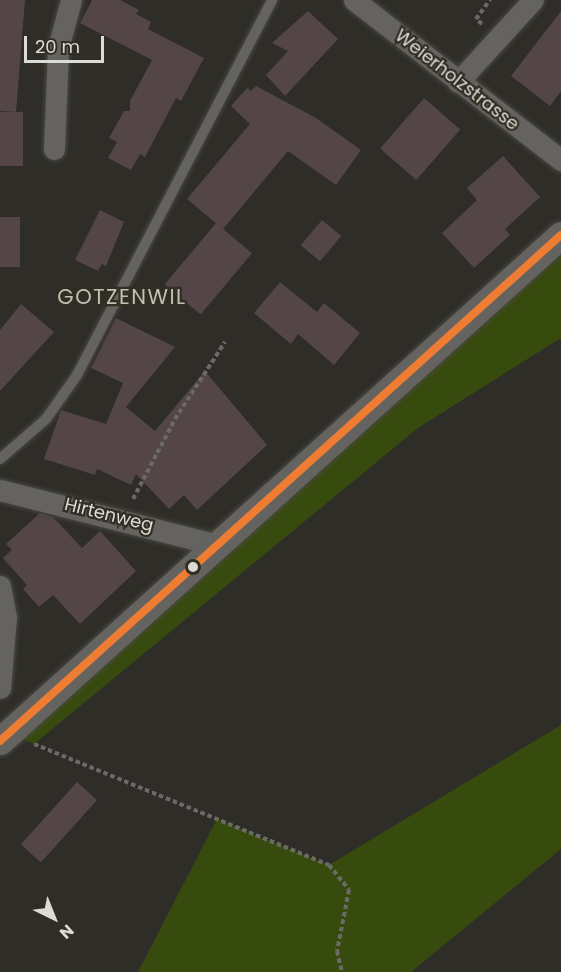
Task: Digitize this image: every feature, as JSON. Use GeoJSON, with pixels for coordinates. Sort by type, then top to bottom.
{"type":"FeatureCollection","features":[{"type":"Feature","properties":{"kind":"street"},"geometry":{"type":"LineString","coordinates":[[54,148],[58,48],[71,0]]}},
{"type":"Feature","properties":{"kind":"street","name":"Weierholzstrasse"},"geometry":{"type":"LineString","coordinates":[[354,0],[561,160]]}},
{"type":"Feature","properties":{"kind":"street"},"geometry":{"type":"LineString","coordinates":[[458,82],[533,0]]}},
{"type":"Feature","properties":{"kind":"street"},"geometry":{"type":"LineString","coordinates":[[4,737],[561,235]]}},
{"type":"Feature","properties":{"kind":"street","name":"Hirtenweg"},"geometry":{"type":"LineString","coordinates":[[0,490],[123,519],[216,545]]}},
{"type":"Feature","properties":{"kind":"street"},"geometry":{"type":"LineString","coordinates":[[0,586],[6,616],[0,688]]}},
{"type":"Feature","properties":{"kind":"lane"},"geometry":{"type":"LineString","coordinates":[[0,459],[46,419],[77,375],[272,0]]}},
{"type":"Feature","properties":{"kind":"path"},"geometry":{"type":"LineString","coordinates":[[476,20],[490,0]]}},
{"type":"Feature","properties":{"kind":"path"},"geometry":{"type":"LineString","coordinates":[[123,519],[175,419],[225,342]]}},
{"type":"Feature","properties":{"kind":"path"},"geometry":{"type":"LineString","coordinates":[[4,737],[329,865],[349,890],[337,951],[342,972]]}},
{"type":"Feature","properties":{"kind":"green space"},"geometry":{"type":"Polygon","coordinates":[[[561,235],[561,338],[418,428],[34,744],[9,732],[561,235]]]}},
{"type":"Feature","properties":{"kind":"green space"},"geometry":{"type":"Polygon","coordinates":[[[561,725],[561,849],[411,972],[138,972],[217,819],[329,865],[561,725]]]}},
{"type":"Feature","properties":{"kind":"building"},"geometry":{"type":"Polygon","coordinates":[[[0,0],[25,0],[16,112],[0,111],[0,0]]]}},
{"type":"Feature","properties":{"kind":"building"},"geometry":{"type":"Polygon","coordinates":[[[92,0],[120,0],[139,10],[136,14],[151,22],[148,29],[204,58],[181,101],[176,98],[145,157],[140,154],[131,170],[108,158],[117,142],[109,138],[124,111],[130,111],[130,101],[152,60],[80,23],[92,0]]]}},
{"type":"Feature","properties":{"kind":"building"},"geometry":{"type":"Polygon","coordinates":[[[308,11],[338,39],[285,96],[266,75],[288,51],[272,43],[308,11]]]}},
{"type":"Feature","properties":{"kind":"building"},"geometry":{"type":"Polygon","coordinates":[[[561,11],[561,91],[550,106],[511,76],[561,11]]]}},
{"type":"Feature","properties":{"kind":"building"},"geometry":{"type":"Polygon","coordinates":[[[256,86],[316,118],[361,150],[336,185],[288,151],[223,229],[187,199],[250,124],[231,106],[247,88],[251,91],[256,86]]]}},
{"type":"Feature","properties":{"kind":"building"},"geometry":{"type":"Polygon","coordinates":[[[424,98],[460,129],[416,180],[380,149],[424,98]]]}},
{"type":"Feature","properties":{"kind":"building"},"geometry":{"type":"Polygon","coordinates":[[[0,112],[23,112],[23,166],[0,166],[0,112]]]}},
{"type":"Feature","properties":{"kind":"building"},"geometry":{"type":"Polygon","coordinates":[[[503,156],[540,197],[505,229],[510,235],[474,268],[442,233],[477,200],[467,188],[503,156]]]}},
{"type":"Feature","properties":{"kind":"building"},"geometry":{"type":"Polygon","coordinates":[[[100,210],[124,222],[106,266],[102,264],[98,271],[75,260],[100,210]]]}},
{"type":"Feature","properties":{"kind":"building"},"geometry":{"type":"Polygon","coordinates":[[[0,217],[20,217],[20,267],[0,267],[0,217]]]}},
{"type":"Feature","properties":{"kind":"building"},"geometry":{"type":"Polygon","coordinates":[[[322,220],[341,236],[320,261],[301,245],[322,220]]]}},
{"type":"Feature","properties":{"kind":"building"},"geometry":{"type":"Polygon","coordinates":[[[216,223],[252,253],[201,314],[165,284],[216,223]]]}},
{"type":"Feature","properties":{"kind":"building"},"geometry":{"type":"Polygon","coordinates":[[[280,282],[317,312],[324,303],[360,333],[334,365],[298,334],[291,344],[254,313],[280,282]]]}},
{"type":"Feature","properties":{"kind":"building"},"geometry":{"type":"Polygon","coordinates":[[[21,304],[54,332],[0,391],[0,330],[21,304]]]}},
{"type":"Feature","properties":{"kind":"building"},"geometry":{"type":"Polygon","coordinates":[[[116,318],[175,347],[126,407],[155,431],[205,371],[267,445],[197,510],[184,495],[169,509],[136,474],[131,485],[97,469],[95,475],[44,459],[61,410],[106,424],[123,383],[91,368],[116,318]]]}},
{"type":"Feature","properties":{"kind":"building"},"geometry":{"type":"Polygon","coordinates":[[[40,513],[53,517],[82,548],[100,531],[136,571],[80,624],[53,595],[39,607],[23,589],[27,585],[3,558],[12,550],[6,544],[40,513]]]}},
{"type":"Feature","properties":{"kind":"building"},"geometry":{"type":"Polygon","coordinates":[[[77,782],[97,800],[41,862],[21,844],[77,782]]]}},
{"type":"Feature","properties":{"kind":"transit line"},"geometry":{"type":"LineString","coordinates":[[0,741],[561,235]]}},
{"type":"Feature","properties":{"kind":"district","name":"GOTZENWIL"},"geometry":{"type":"Point","coordinates":[122,297]}}]}
